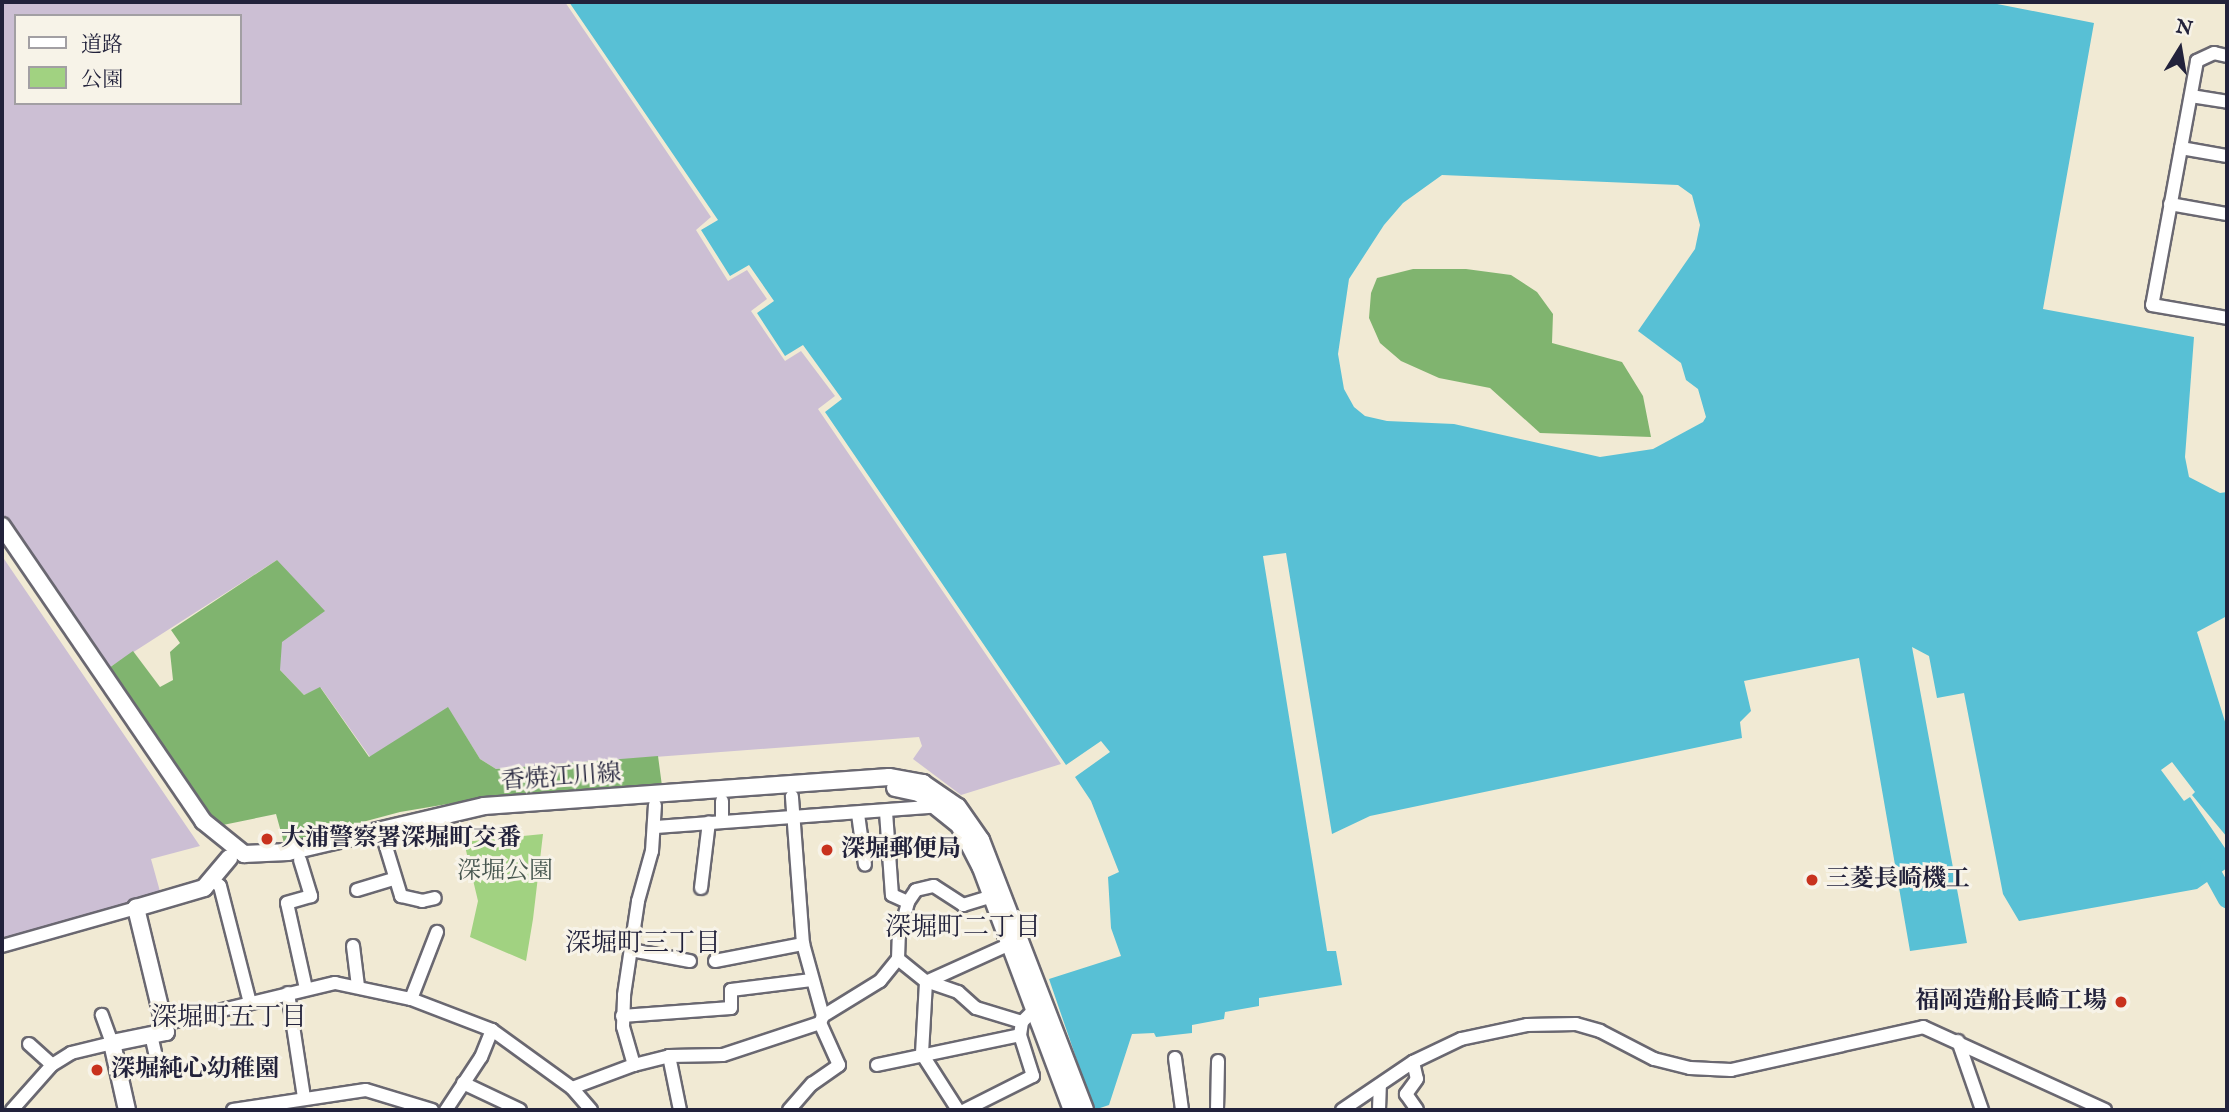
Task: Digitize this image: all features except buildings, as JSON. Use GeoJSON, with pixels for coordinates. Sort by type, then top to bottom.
{"type":"FeatureCollection","features":[{"type":"Feature","properties":{"kind":"main road","name":"香焼江川線"},"geometry":{"type":"LineString","coordinates":[[2,526],[203,821],[244,854],[288,852],[392,824],[484,806],[905,784],[949,809]]}},
{"type":"Feature","properties":{"kind":"main road","name":"香焼江川線"},"geometry":{"type":"LineString","coordinates":[[2,544],[195,828],[229,858],[259,866],[385,846],[485,817],[722,801],[792,799],[905,784]]}},
{"type":"Feature","properties":{"kind":"main road"},"geometry":{"type":"LineString","coordinates":[[949,809],[970,845],[1035,1009],[1069,1085],[1085,1110]]}},
{"type":"Feature","properties":{"kind":"main road"},"geometry":{"type":"LineString","coordinates":[[949,809],[992,863],[1069,1085],[1073,1110]]}},
{"type":"Feature","properties":{"kind":"main road"},"geometry":{"type":"LineString","coordinates":[[127,1110],[112,1043],[166,1032],[138,916],[216,883],[229,858]]}},
{"type":"Feature","properties":{"kind":"street"},"geometry":{"type":"LineString","coordinates":[[2227,56],[2214,54],[2197,61],[2152,305],[2227,318]]}},
{"type":"Feature","properties":{"kind":"street"},"geometry":{"type":"LineString","coordinates":[[2191,96],[2227,102]]}},
{"type":"Feature","properties":{"kind":"street"},"geometry":{"type":"LineString","coordinates":[[2181,148],[2227,156]]}},
{"type":"Feature","properties":{"kind":"street"},"geometry":{"type":"LineString","coordinates":[[2170,204],[2227,214]]}},
{"type":"Feature","properties":{"kind":"street"},"geometry":{"type":"LineString","coordinates":[[789,1110],[812,1084],[839,1065],[822,1020],[803,944],[792,799]]}},
{"type":"Feature","properties":{"kind":"street"},"geometry":{"type":"LineString","coordinates":[[701,888],[722,801]]}},
{"type":"Feature","properties":{"kind":"street"},"geometry":{"type":"LineString","coordinates":[[634,1065],[622,1016],[631,950],[655,827],[655,805]]}},
{"type":"Feature","properties":{"kind":"street"},"geometry":{"type":"LineString","coordinates":[[655,827],[949,809]]}},
{"type":"Feature","properties":{"kind":"street"},"geometry":{"type":"LineString","coordinates":[[886,812],[892,895],[908,901]]}},
{"type":"Feature","properties":{"kind":"street"},"geometry":{"type":"LineString","coordinates":[[858,814],[865,865]]}},
{"type":"Feature","properties":{"kind":"street"},"geometry":{"type":"LineString","coordinates":[[385,846],[393,879],[401,896],[422,901],[436,898]]}},
{"type":"Feature","properties":{"kind":"street"},"geometry":{"type":"LineString","coordinates":[[300,860],[311,896],[287,903],[306,989]]}},
{"type":"Feature","properties":{"kind":"street"},"geometry":{"type":"LineString","coordinates":[[357,890],[393,879]]}},
{"type":"Feature","properties":{"kind":"street"},"geometry":{"type":"LineString","coordinates":[[216,883],[224,900],[250,1003]]}},
{"type":"Feature","properties":{"kind":"street"},"geometry":{"type":"LineString","coordinates":[[572,1088],[634,1065],[669,1056],[723,1055],[822,1020],[880,981],[898,959],[908,901],[916,890],[934,886],[963,905],[992,896]]}},
{"type":"Feature","properties":{"kind":"street"},"geometry":{"type":"LineString","coordinates":[[2,946],[138,916]]}},
{"type":"Feature","properties":{"kind":"street"},"geometry":{"type":"LineString","coordinates":[[411,999],[436,932]]}},
{"type":"Feature","properties":{"kind":"street"},"geometry":{"type":"LineString","coordinates":[[715,961],[803,944]]}},
{"type":"Feature","properties":{"kind":"street"},"geometry":{"type":"LineString","coordinates":[[928,982],[1010,944]]}},
{"type":"Feature","properties":{"kind":"street"},"geometry":{"type":"LineString","coordinates":[[353,946],[358,986]]}},
{"type":"Feature","properties":{"kind":"street"},"geometry":{"type":"LineString","coordinates":[[631,950],[690,961]]}},
{"type":"Feature","properties":{"kind":"street"},"geometry":{"type":"LineString","coordinates":[[898,959],[928,982],[958,992],[976,1007],[1021,1028]]}},
{"type":"Feature","properties":{"kind":"street"},"geometry":{"type":"LineString","coordinates":[[622,1016],[730,1008],[731,990],[811,980]]}},
{"type":"Feature","properties":{"kind":"street"},"geometry":{"type":"LineString","coordinates":[[928,982],[922,1054],[958,1110]]}},
{"type":"Feature","properties":{"kind":"street"},"geometry":{"type":"LineString","coordinates":[[164,1024],[335,983],[358,986],[411,999],[492,1030],[572,1088],[591,1110]]}},
{"type":"Feature","properties":{"kind":"street"},"geometry":{"type":"LineString","coordinates":[[288,993],[304,1098]]}},
{"type":"Feature","properties":{"kind":"street"},"geometry":{"type":"LineString","coordinates":[[877,1065],[1021,1028],[1035,1009]]}},
{"type":"Feature","properties":{"kind":"street"},"geometry":{"type":"LineString","coordinates":[[12,1110],[52,1065],[71,1052],[112,1043],[102,1015]]}},
{"type":"Feature","properties":{"kind":"street"},"geometry":{"type":"LineString","coordinates":[[1342,1110],[1413,1062],[1461,1039],[1527,1025],[1576,1024],[1600,1031],[1654,1059],[1690,1068],[1731,1070],[1923,1027],[2105,1110]]}},
{"type":"Feature","properties":{"kind":"street"},"geometry":{"type":"LineString","coordinates":[[965,1110],[1033,1076],[1021,1028]]}},
{"type":"Feature","properties":{"kind":"street"},"geometry":{"type":"LineString","coordinates":[[446,1110],[481,1057],[492,1030]]}},
{"type":"Feature","properties":{"kind":"street"},"geometry":{"type":"LineString","coordinates":[[151,1035],[155,1053]]}},
{"type":"Feature","properties":{"kind":"street"},"geometry":{"type":"LineString","coordinates":[[1958,1041],[1982,1110]]}},
{"type":"Feature","properties":{"kind":"street"},"geometry":{"type":"LineString","coordinates":[[30,1044],[52,1065]]}},
{"type":"Feature","properties":{"kind":"street"},"geometry":{"type":"LineString","coordinates":[[669,1056],[680,1110]]}},
{"type":"Feature","properties":{"kind":"street"},"geometry":{"type":"LineString","coordinates":[[1175,1058],[1182,1110]]}},
{"type":"Feature","properties":{"kind":"street"},"geometry":{"type":"LineString","coordinates":[[1217,1110],[1218,1061]]}},
{"type":"Feature","properties":{"kind":"street"},"geometry":{"type":"LineString","coordinates":[[1413,1062],[1417,1079],[1406,1094],[1417,1110]]}},
{"type":"Feature","properties":{"kind":"street"},"geometry":{"type":"LineString","coordinates":[[463,1083],[520,1110]]}},
{"type":"Feature","properties":{"kind":"street"},"geometry":{"type":"LineString","coordinates":[[1379,1110],[1380,1086]]}},
{"type":"Feature","properties":{"kind":"street"},"geometry":{"type":"LineString","coordinates":[[233,1110],[276,1107],[304,1098],[378,1091],[432,1110]]}},
{"type":"Feature","properties":{"kind":"shaded area"},"geometry":{"type":"Polygon","coordinates":[[[2,2],[565,2],[711,217],[696,230],[728,281],[747,270],[767,299],[751,311],[785,361],[801,351],[835,396],[818,409],[1061,764],[961,795],[913,759],[922,746],[919,737],[496,769],[480,759],[448,708],[370,757],[321,688],[304,695],[280,670],[277,560],[107,669],[2,514],[2,2]]]}},
{"type":"Feature","properties":{"kind":"shaded area"},"geometry":{"type":"Polygon","coordinates":[[[2,556],[200,846],[151,859],[161,895],[2,938],[2,556]]]}},
{"type":"Feature","properties":{"kind":"green space"},"geometry":{"type":"Polygon","coordinates":[[[1413,269],[1466,269],[1511,275],[1537,292],[1553,314],[1552,343],[1622,362],[1643,396],[1651,437],[1540,433],[1490,388],[1439,378],[1401,361],[1380,343],[1369,318],[1371,293],[1377,278],[1413,269]]]}},
{"type":"Feature","properties":{"kind":"green space"},"geometry":{"type":"Polygon","coordinates":[[[277,560],[325,611],[282,642],[280,670],[304,695],[320,687],[369,757],[448,707],[480,759],[496,769],[658,756],[662,786],[483,798],[400,812],[284,843],[276,814],[218,826],[107,676],[109,668],[133,651],[160,687],[173,680],[170,652],[180,643],[171,630],[277,560]]]}},
{"type":"Feature","properties":{"kind":"green space","name":"深堀公園"},"geometry":{"type":"Polygon","coordinates":[[[543,834],[526,961],[470,937],[478,901],[464,842],[543,834]]]}},
{"type":"Feature","properties":{"kind":"water"},"geometry":{"type":"Polygon","coordinates":[[[569,2],[1987,2],[2094,23],[2043,309],[2194,337],[2185,457],[2189,477],[2220,493],[2227,492],[2227,616],[2197,632],[2227,728],[2227,868],[2197,889],[2019,921],[2003,894],[1964,693],[1937,698],[1929,656],[1912,647],[1967,943],[1910,951],[1859,658],[1744,681],[1751,711],[1740,722],[1742,738],[1370,816],[1332,834],[1286,553],[1263,556],[1327,951],[1336,951],[1342,985],[1259,998],[1259,1006],[1225,1012],[1224,1019],[1192,1025],[1192,1033],[1156,1037],[1154,1033],[1132,1034],[1109,1105],[1094,1110],[1049,979],[1121,956],[1111,928],[1108,877],[1119,872],[1091,801],[1075,777],[1110,752],[1101,741],[1066,765],[825,412],[842,399],[803,345],[785,356],[757,313],[774,301],[749,265],[730,276],[701,230],[718,220],[569,2]],[[1442,175],[1403,203],[1384,225],[1349,279],[1338,354],[1344,389],[1354,407],[1365,416],[1387,421],[1454,424],[1600,457],[1653,449],[1703,422],[1706,417],[1698,389],[1686,380],[1681,363],[1638,331],[1695,249],[1700,225],[1692,195],[1678,185],[1442,175]]]}},
{"type":"Feature","properties":{"kind":"pier"},"geometry":{"type":"Polygon","coordinates":[[[2172,762],[2195,792],[2192,795],[2227,837],[2227,851],[2190,797],[2184,801],[2161,770],[2172,762]]]}},
{"type":"Feature","properties":{"kind":"waterway"},"geometry":{"type":"LineString","coordinates":[[2209,867],[2227,899]]}},
{"type":"Feature","properties":{"kind":"place","name":"大浦警察署深堀町交番"},"geometry":{"type":"Point","coordinates":[267,839]}},
{"type":"Feature","properties":{"kind":"place","name":"深堀郵便局"},"geometry":{"type":"Point","coordinates":[827,850]}},
{"type":"Feature","properties":{"kind":"place","name":"三菱長崎機工"},"geometry":{"type":"Point","coordinates":[1812,880]}},
{"type":"Feature","properties":{"kind":"place","name":"福岡造船長崎工場"},"geometry":{"type":"Point","coordinates":[2121,1002]}},
{"type":"Feature","properties":{"kind":"place","name":"深堀純心幼稚園"},"geometry":{"type":"Point","coordinates":[97,1070]}},
{"type":"Feature","properties":{"kind":"district","name":"深堀町二丁目"},"geometry":{"type":"Point","coordinates":[963,928]}},
{"type":"Feature","properties":{"kind":"district","name":"深堀町三丁目"},"geometry":{"type":"Point","coordinates":[643,944]}},
{"type":"Feature","properties":{"kind":"district","name":"深堀町五丁目"},"geometry":{"type":"Point","coordinates":[229,1018]}}]}
